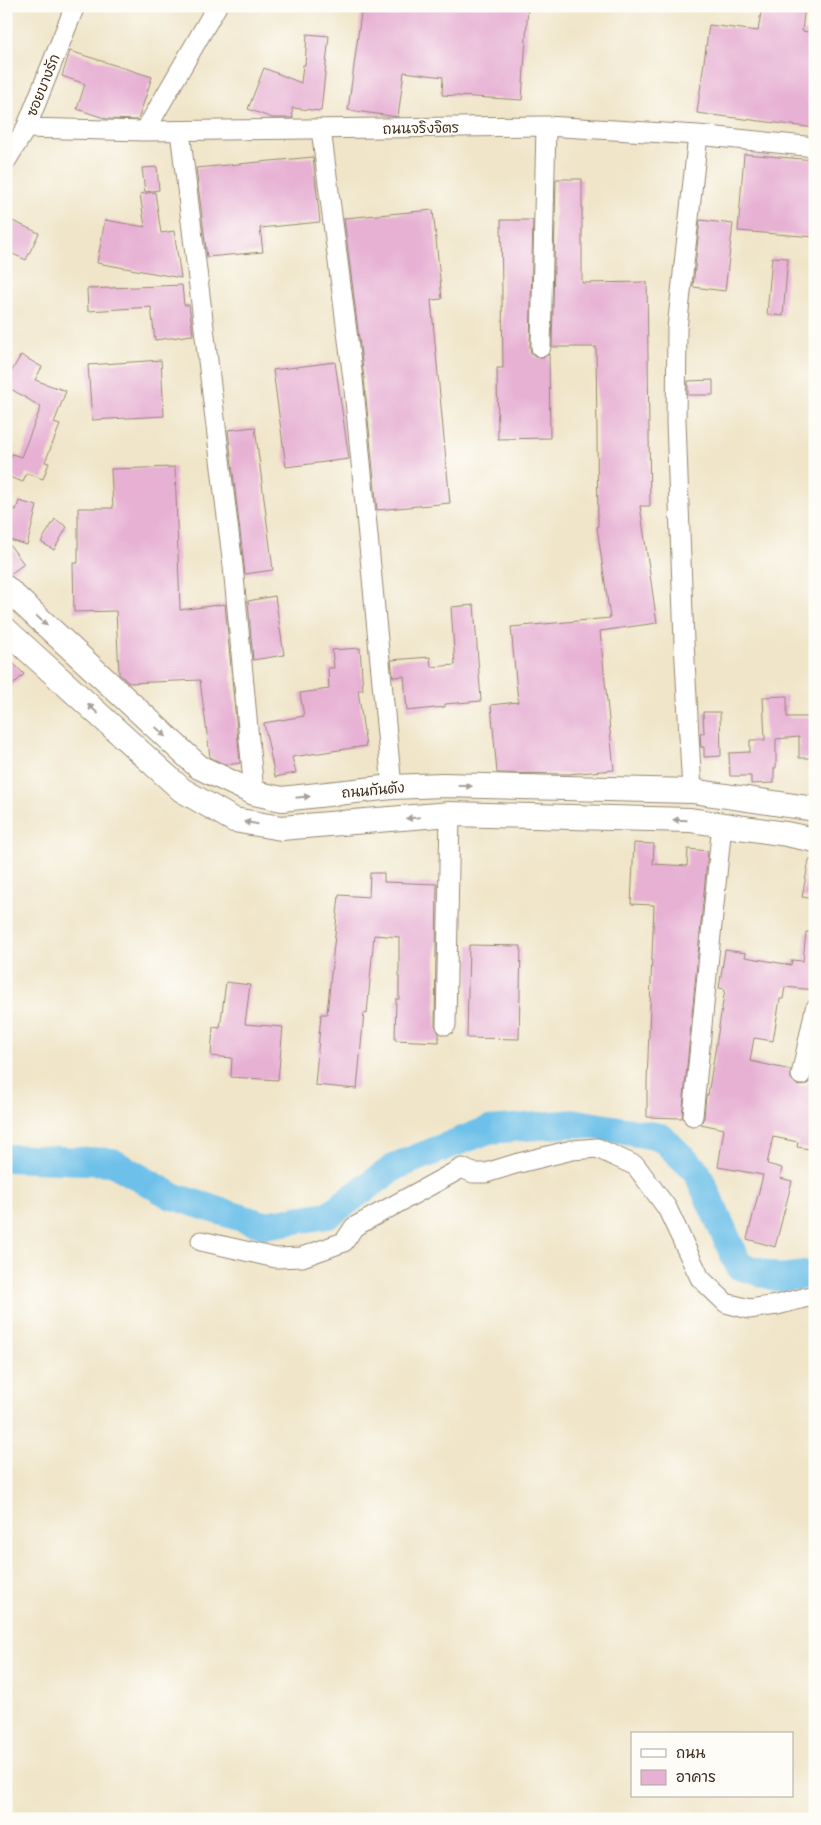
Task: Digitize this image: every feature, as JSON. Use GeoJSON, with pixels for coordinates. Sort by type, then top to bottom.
{"type":"FeatureCollection","features":[{"type":"Feature","properties":{"kind":"main road","name":"ถนนกันตัง"},"geometry":{"type":"LineString","coordinates":[[6,588],[199,767],[254,793],[282,799],[392,787],[442,785],[692,791],[815,809]]}},
{"type":"Feature","properties":{"kind":"main road"},"geometry":{"type":"LineString","coordinates":[[6,630],[182,790],[234,820],[281,828],[450,814],[690,820],[815,840]]}},
{"type":"Feature","properties":{"kind":"main road"},"geometry":{"type":"LineString","coordinates":[[210,806],[226,779]]}},
{"type":"Feature","properties":{"kind":"main road"},"geometry":{"type":"LineString","coordinates":[[501,786],[501,816]]}},
{"type":"Feature","properties":{"kind":"main road"},"geometry":{"type":"LineString","coordinates":[[760,830],[765,802]]}},
{"type":"Feature","properties":{"kind":"street","name":"ซอยบางรัก"},"geometry":{"type":"LineString","coordinates":[[6,161],[26,128],[75,6]]}},
{"type":"Feature","properties":{"kind":"street"},"geometry":{"type":"LineString","coordinates":[[145,131],[217,6]]}},
{"type":"Feature","properties":{"kind":"street","name":"ถนนจริงจิตร"},"geometry":{"type":"LineString","coordinates":[[26,128],[180,131],[546,126],[698,135],[815,147]]}},
{"type":"Feature","properties":{"kind":"street"},"geometry":{"type":"LineString","coordinates":[[541,347],[546,126]]}},
{"type":"Feature","properties":{"kind":"street"},"geometry":{"type":"LineString","coordinates":[[321,129],[353,379],[392,787]]}},
{"type":"Feature","properties":{"kind":"street"},"geometry":{"type":"LineString","coordinates":[[180,131],[233,566],[254,793]]}},
{"type":"Feature","properties":{"kind":"street"},"geometry":{"type":"LineString","coordinates":[[692,791],[684,642],[676,421],[677,328],[698,135]]}},
{"type":"Feature","properties":{"kind":"street"},"geometry":{"type":"LineString","coordinates":[[446,1025],[450,814]]}},
{"type":"Feature","properties":{"kind":"street"},"geometry":{"type":"LineString","coordinates":[[693,1116],[722,824]]}},
{"type":"Feature","properties":{"kind":"street"},"geometry":{"type":"LineString","coordinates":[[801,1075],[815,1009]]}},
{"type":"Feature","properties":{"kind":"street"},"geometry":{"type":"LineString","coordinates":[[201,1241],[276,1258],[302,1257],[344,1242],[354,1227],[462,1168],[473,1173],[486,1173],[572,1150],[597,1148],[636,1166],[667,1208],[700,1278],[726,1303],[749,1309],[778,1305],[815,1295]]}},
{"type":"Feature","properties":{"kind":"building"},"geometry":{"type":"Polygon","coordinates":[[[362,6],[528,6],[522,100],[442,95],[443,77],[404,72],[398,117],[348,110],[362,6]]]}},
{"type":"Feature","properties":{"kind":"building"},"geometry":{"type":"Polygon","coordinates":[[[762,6],[805,6],[802,31],[815,33],[815,128],[697,113],[709,25],[758,31],[762,6]]]}},
{"type":"Feature","properties":{"kind":"building"},"geometry":{"type":"Polygon","coordinates":[[[307,34],[329,36],[321,111],[292,108],[293,118],[272,118],[248,109],[264,68],[301,83],[303,65],[305,65],[307,34]]]}},
{"type":"Feature","properties":{"kind":"building"},"geometry":{"type":"Polygon","coordinates":[[[70,51],[152,77],[138,120],[107,119],[77,109],[85,84],[62,76],[70,51]]]}},
{"type":"Feature","properties":{"kind":"building"},"geometry":{"type":"Polygon","coordinates":[[[744,154],[815,160],[815,237],[738,231],[744,154]]]}},
{"type":"Feature","properties":{"kind":"building"},"geometry":{"type":"Polygon","coordinates":[[[313,157],[320,222],[260,228],[263,252],[207,257],[196,168],[313,157]]]}},
{"type":"Feature","properties":{"kind":"building"},"geometry":{"type":"Polygon","coordinates":[[[157,167],[159,190],[145,192],[142,168],[157,167]]]}},
{"type":"Feature","properties":{"kind":"building"},"geometry":{"type":"Polygon","coordinates":[[[556,179],[582,179],[582,283],[647,282],[650,506],[640,506],[657,623],[600,631],[614,770],[569,774],[497,773],[491,705],[518,702],[511,627],[610,618],[597,527],[596,347],[552,347],[556,179]]]}},
{"type":"Feature","properties":{"kind":"building"},"geometry":{"type":"Polygon","coordinates":[[[155,192],[161,233],[174,231],[181,278],[97,263],[105,220],[145,227],[140,194],[155,192]]]}},
{"type":"Feature","properties":{"kind":"building"},"geometry":{"type":"Polygon","coordinates":[[[433,210],[442,299],[431,300],[450,503],[377,510],[364,378],[344,218],[433,210]]]}},
{"type":"Feature","properties":{"kind":"building"},"geometry":{"type":"Polygon","coordinates":[[[6,218],[39,233],[26,260],[6,251],[6,218]]]}},
{"type":"Feature","properties":{"kind":"building"},"geometry":{"type":"Polygon","coordinates":[[[501,220],[533,220],[530,347],[531,353],[536,357],[541,358],[549,354],[550,438],[498,439],[497,368],[503,368],[501,220]]]}},
{"type":"Feature","properties":{"kind":"building"},"geometry":{"type":"Polygon","coordinates":[[[700,220],[733,224],[725,291],[693,287],[700,220]]]}},
{"type":"Feature","properties":{"kind":"building"},"geometry":{"type":"Polygon","coordinates":[[[772,257],[788,258],[783,316],[767,314],[772,257]]]}},
{"type":"Feature","properties":{"kind":"building"},"geometry":{"type":"Polygon","coordinates":[[[182,285],[184,305],[189,305],[193,335],[155,340],[151,307],[88,311],[87,289],[182,285]]]}},
{"type":"Feature","properties":{"kind":"building"},"geometry":{"type":"Polygon","coordinates":[[[21,355],[42,367],[35,380],[66,391],[54,423],[60,425],[45,462],[49,463],[43,479],[26,473],[23,482],[6,476],[6,472],[12,454],[21,457],[41,407],[6,386],[6,381],[21,355]]]}},
{"type":"Feature","properties":{"kind":"building"},"geometry":{"type":"Polygon","coordinates":[[[161,360],[164,416],[92,420],[88,365],[161,360]]]}},
{"type":"Feature","properties":{"kind":"building"},"geometry":{"type":"Polygon","coordinates":[[[335,362],[349,459],[286,467],[273,370],[335,362]]]}},
{"type":"Feature","properties":{"kind":"building"},"geometry":{"type":"Polygon","coordinates":[[[713,380],[713,395],[688,395],[688,381],[713,380]]]}},
{"type":"Feature","properties":{"kind":"building"},"geometry":{"type":"Polygon","coordinates":[[[255,427],[273,570],[245,574],[228,430],[255,427]]]}},
{"type":"Feature","properties":{"kind":"building"},"geometry":{"type":"Polygon","coordinates":[[[175,467],[180,610],[225,604],[240,763],[226,765],[210,757],[200,680],[129,683],[119,674],[116,611],[74,612],[73,563],[78,563],[78,508],[113,508],[111,469],[175,467]]]}},
{"type":"Feature","properties":{"kind":"building"},"geometry":{"type":"Polygon","coordinates":[[[19,501],[37,506],[27,545],[6,539],[6,505],[16,510],[19,501]]]}},
{"type":"Feature","properties":{"kind":"building"},"geometry":{"type":"Polygon","coordinates":[[[55,519],[67,527],[54,550],[41,542],[55,519]]]}},
{"type":"Feature","properties":{"kind":"building"},"geometry":{"type":"Polygon","coordinates":[[[6,540],[24,564],[9,575],[6,575],[6,540]]]}},
{"type":"Feature","properties":{"kind":"building"},"geometry":{"type":"Polygon","coordinates":[[[275,596],[284,655],[253,660],[248,601],[275,596]]]}},
{"type":"Feature","properties":{"kind":"building"},"geometry":{"type":"Polygon","coordinates":[[[474,605],[481,701],[445,704],[445,707],[407,711],[404,676],[393,677],[391,660],[430,657],[431,667],[455,665],[451,607],[474,605]]]}},
{"type":"Feature","properties":{"kind":"building"},"geometry":{"type":"Polygon","coordinates":[[[360,648],[363,690],[358,690],[366,746],[292,757],[296,773],[275,777],[264,723],[304,716],[300,693],[329,689],[328,668],[334,668],[332,650],[360,648]]]}},
{"type":"Feature","properties":{"kind":"building"},"geometry":{"type":"Polygon","coordinates":[[[6,656],[24,674],[6,692],[6,656]]]}},
{"type":"Feature","properties":{"kind":"building"},"geometry":{"type":"Polygon","coordinates":[[[787,696],[787,717],[815,717],[815,758],[799,758],[799,737],[776,739],[774,783],[751,784],[751,776],[730,776],[729,753],[750,752],[750,740],[765,740],[763,697],[787,696]]]}},
{"type":"Feature","properties":{"kind":"building"},"geometry":{"type":"Polygon","coordinates":[[[703,712],[720,712],[721,756],[704,757],[704,747],[701,747],[700,733],[704,733],[703,712]]]}},
{"type":"Feature","properties":{"kind":"building"},"geometry":{"type":"Polygon","coordinates":[[[634,843],[654,844],[653,864],[687,866],[688,849],[708,851],[682,1118],[647,1117],[654,905],[631,904],[634,843]]]}},
{"type":"Feature","properties":{"kind":"building"},"geometry":{"type":"Polygon","coordinates":[[[809,860],[815,861],[815,899],[802,897],[809,860]]]}},
{"type":"Feature","properties":{"kind":"building"},"geometry":{"type":"Polygon","coordinates":[[[370,873],[384,873],[384,882],[437,884],[435,1025],[439,1034],[439,1042],[395,1040],[396,999],[399,999],[399,937],[374,935],[367,1014],[364,1013],[357,1089],[315,1085],[321,1014],[327,1014],[339,895],[369,897],[370,873]]]}},
{"type":"Feature","properties":{"kind":"building"},"geometry":{"type":"Polygon","coordinates":[[[806,932],[815,933],[815,990],[785,987],[783,999],[780,999],[773,1041],[754,1038],[750,1061],[791,1070],[791,1079],[798,1086],[810,1082],[813,1075],[815,1075],[815,1150],[797,1147],[798,1142],[773,1137],[767,1164],[782,1168],[780,1178],[792,1181],[775,1247],[747,1239],[763,1175],[718,1167],[724,1129],[701,1124],[704,1117],[706,1095],[708,1095],[725,989],[719,988],[725,950],[746,953],[745,957],[791,965],[792,960],[803,961],[806,932]]]}},
{"type":"Feature","properties":{"kind":"building"},"geometry":{"type":"Polygon","coordinates":[[[469,945],[521,946],[519,1039],[467,1038],[469,945]]]}},
{"type":"Feature","properties":{"kind":"building"},"geometry":{"type":"Polygon","coordinates":[[[226,982],[250,985],[245,1024],[283,1027],[278,1080],[231,1077],[232,1058],[211,1056],[213,1027],[220,1028],[226,982]]]}},
{"type":"Feature","properties":{"kind":"waterway"},"geometry":{"type":"LineString","coordinates":[[6,1158],[112,1162],[172,1196],[264,1225],[328,1215],[396,1166],[488,1130],[577,1123],[661,1137],[697,1172],[739,1266],[779,1278],[815,1274]]}}]}
